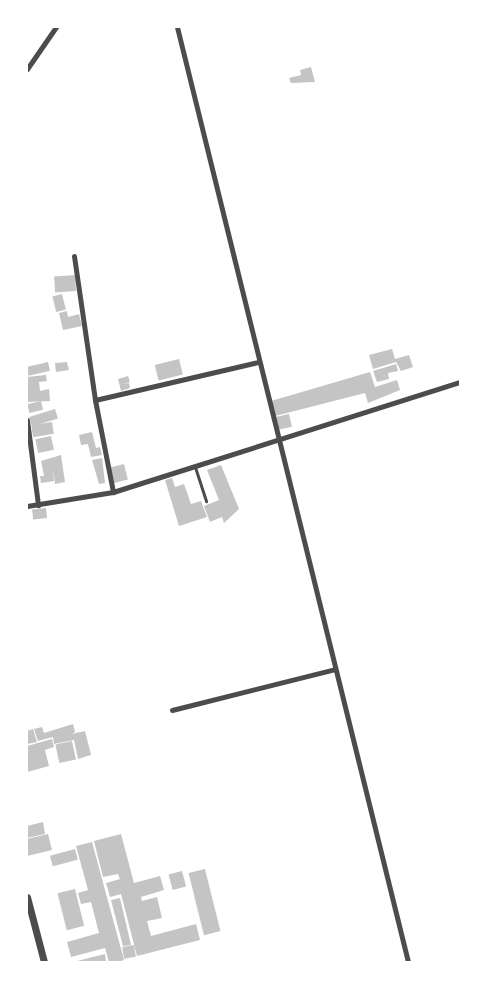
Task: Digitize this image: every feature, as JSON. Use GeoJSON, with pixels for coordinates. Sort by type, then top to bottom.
{"type":"FeatureCollection","features":[{"type":"Feature","properties":{"kind":"street"},"geometry":{"type":"LineString","coordinates":[[27,69],[56,27]]}},
{"type":"Feature","properties":{"kind":"street"},"geometry":{"type":"LineString","coordinates":[[177,27],[408,962]]}},
{"type":"Feature","properties":{"kind":"street"},"geometry":{"type":"LineString","coordinates":[[74,256],[95,400],[114,492]]}},
{"type":"Feature","properties":{"kind":"street"},"geometry":{"type":"LineString","coordinates":[[95,400],[258,362]]}},
{"type":"Feature","properties":{"kind":"street"},"geometry":{"type":"LineString","coordinates":[[27,506],[114,492],[460,382]]}},
{"type":"Feature","properties":{"kind":"street"},"geometry":{"type":"LineString","coordinates":[[27,420],[38,505]]}},
{"type":"Feature","properties":{"kind":"street"},"geometry":{"type":"LineString","coordinates":[[172,710],[335,669]]}},
{"type":"Feature","properties":{"kind":"street"},"geometry":{"type":"LineString","coordinates":[[27,897],[44,962]]}},
{"type":"Feature","properties":{"kind":"lane"},"geometry":{"type":"LineString","coordinates":[[195,465],[206,501]]}},
{"type":"Feature","properties":{"kind":"building"},"geometry":{"type":"Polygon","coordinates":[[[311,67],[315,82],[291,83],[289,78],[301,75],[300,70],[311,67]]]}},
{"type":"Feature","properties":{"kind":"building"},"geometry":{"type":"Polygon","coordinates":[[[75,275],[76,291],[55,292],[54,276],[75,275]]]}},
{"type":"Feature","properties":{"kind":"building"},"geometry":{"type":"Polygon","coordinates":[[[62,294],[66,310],[56,312],[52,296],[62,294]]]}},
{"type":"Feature","properties":{"kind":"building"},"geometry":{"type":"Polygon","coordinates":[[[67,311],[68,317],[79,314],[82,326],[63,330],[59,313],[67,311]]]}},
{"type":"Feature","properties":{"kind":"building"},"geometry":{"type":"Polygon","coordinates":[[[392,349],[395,359],[409,355],[413,367],[401,371],[396,362],[373,369],[369,355],[392,349]]]}},
{"type":"Feature","properties":{"kind":"building"},"geometry":{"type":"Polygon","coordinates":[[[179,359],[183,375],[159,381],[155,365],[179,359]]]}},
{"type":"Feature","properties":{"kind":"building"},"geometry":{"type":"Polygon","coordinates":[[[48,362],[50,371],[29,376],[27,367],[48,362]]]}},
{"type":"Feature","properties":{"kind":"building"},"geometry":{"type":"Polygon","coordinates":[[[67,362],[69,370],[56,372],[55,363],[67,362]]]}},
{"type":"Feature","properties":{"kind":"building"},"geometry":{"type":"Polygon","coordinates":[[[396,364],[398,371],[388,373],[389,379],[377,382],[373,371],[396,364]]]}},
{"type":"Feature","properties":{"kind":"building"},"geometry":{"type":"Polygon","coordinates":[[[370,372],[375,387],[397,380],[400,390],[368,403],[365,393],[275,416],[271,401],[370,372]]]}},
{"type":"Feature","properties":{"kind":"building"},"geometry":{"type":"Polygon","coordinates":[[[46,375],[47,381],[39,382],[40,391],[49,389],[50,401],[27,402],[27,377],[46,375]]]}},
{"type":"Feature","properties":{"kind":"building"},"geometry":{"type":"Polygon","coordinates":[[[128,376],[130,382],[123,384],[129,383],[130,388],[121,391],[118,379],[128,376]]]}},
{"type":"Feature","properties":{"kind":"building"},"geometry":{"type":"Polygon","coordinates":[[[41,401],[43,410],[29,413],[27,404],[41,401]]]}},
{"type":"Feature","properties":{"kind":"building"},"geometry":{"type":"Polygon","coordinates":[[[55,409],[58,419],[32,426],[29,417],[55,409]]]}},
{"type":"Feature","properties":{"kind":"building"},"geometry":{"type":"Polygon","coordinates":[[[289,414],[292,427],[277,430],[274,417],[289,414]]]}},
{"type":"Feature","properties":{"kind":"building"},"geometry":{"type":"Polygon","coordinates":[[[52,422],[54,434],[33,437],[31,425],[52,422]]]}},
{"type":"Feature","properties":{"kind":"building"},"geometry":{"type":"Polygon","coordinates":[[[92,432],[96,448],[100,447],[102,455],[91,457],[88,444],[81,445],[79,435],[92,432]]]}},
{"type":"Feature","properties":{"kind":"building"},"geometry":{"type":"Polygon","coordinates":[[[51,436],[54,450],[38,453],[35,439],[51,436]]]}},
{"type":"Feature","properties":{"kind":"building"},"geometry":{"type":"Polygon","coordinates":[[[61,455],[65,482],[55,484],[53,468],[54,481],[41,483],[40,476],[44,476],[41,461],[61,455]]]}},
{"type":"Feature","properties":{"kind":"building"},"geometry":{"type":"Polygon","coordinates":[[[102,458],[105,483],[99,484],[92,460],[102,458]]]}},
{"type":"Feature","properties":{"kind":"building"},"geometry":{"type":"Polygon","coordinates":[[[124,464],[128,480],[114,483],[110,467],[124,464]]]}},
{"type":"Feature","properties":{"kind":"building"},"geometry":{"type":"Polygon","coordinates":[[[221,465],[239,509],[224,523],[222,517],[210,522],[204,506],[219,500],[207,470],[221,465]]]}},
{"type":"Feature","properties":{"kind":"building"},"geometry":{"type":"Polygon","coordinates":[[[172,478],[175,487],[184,484],[191,504],[201,501],[207,517],[179,526],[165,480],[172,478]]]}},
{"type":"Feature","properties":{"kind":"building"},"geometry":{"type":"Polygon","coordinates":[[[46,508],[47,518],[33,519],[32,509],[46,508]]]}},
{"type":"Feature","properties":{"kind":"building"},"geometry":{"type":"Polygon","coordinates":[[[73,724],[75,732],[72,734],[85,731],[91,755],[78,759],[74,740],[54,744],[53,737],[38,741],[34,729],[42,727],[44,733],[73,724]]]}},
{"type":"Feature","properties":{"kind":"building"},"geometry":{"type":"Polygon","coordinates":[[[33,729],[37,742],[27,744],[27,731],[33,729]]]}},
{"type":"Feature","properties":{"kind":"building"},"geometry":{"type":"Polygon","coordinates":[[[52,739],[54,747],[45,750],[49,766],[27,772],[27,746],[52,739]]]}},
{"type":"Feature","properties":{"kind":"building"},"geometry":{"type":"Polygon","coordinates":[[[72,741],[76,760],[59,763],[55,745],[72,741]]]}},
{"type":"Feature","properties":{"kind":"building"},"geometry":{"type":"Polygon","coordinates":[[[43,822],[45,834],[27,838],[27,826],[43,822]]]}},
{"type":"Feature","properties":{"kind":"building"},"geometry":{"type":"Polygon","coordinates":[[[48,834],[52,850],[27,856],[27,839],[48,834]]]}},
{"type":"Feature","properties":{"kind":"building"},"geometry":{"type":"Polygon","coordinates":[[[121,834],[134,883],[160,876],[164,890],[141,897],[142,901],[157,897],[162,918],[147,921],[151,936],[196,924],[200,940],[137,956],[121,894],[110,897],[106,883],[120,879],[118,874],[103,877],[94,841],[121,834]]]}},
{"type":"Feature","properties":{"kind":"building"},"geometry":{"type":"Polygon","coordinates":[[[92,842],[124,960],[118,962],[109,962],[105,948],[71,957],[67,942],[99,933],[91,902],[81,904],[78,893],[88,890],[76,846],[92,842]]]}},
{"type":"Feature","properties":{"kind":"building"},"geometry":{"type":"Polygon","coordinates":[[[75,849],[78,860],[53,866],[50,856],[75,849]]]}},
{"type":"Feature","properties":{"kind":"building"},"geometry":{"type":"Polygon","coordinates":[[[205,869],[220,931],[204,935],[189,873],[205,869]]]}},
{"type":"Feature","properties":{"kind":"building"},"geometry":{"type":"Polygon","coordinates":[[[182,871],[186,886],[173,890],[168,875],[182,871]]]}},
{"type":"Feature","properties":{"kind":"building"},"geometry":{"type":"Polygon","coordinates":[[[75,889],[84,926],[67,930],[58,893],[75,889]]]}},
{"type":"Feature","properties":{"kind":"building"},"geometry":{"type":"Polygon","coordinates":[[[120,898],[131,945],[123,946],[111,900],[120,898]]]}},
{"type":"Feature","properties":{"kind":"building"},"geometry":{"type":"Polygon","coordinates":[[[134,945],[136,957],[124,959],[122,947],[134,945]]]}},
{"type":"Feature","properties":{"kind":"building"},"geometry":{"type":"Polygon","coordinates":[[[105,954],[106,962],[77,962],[77,961],[105,954]]]}}]}
